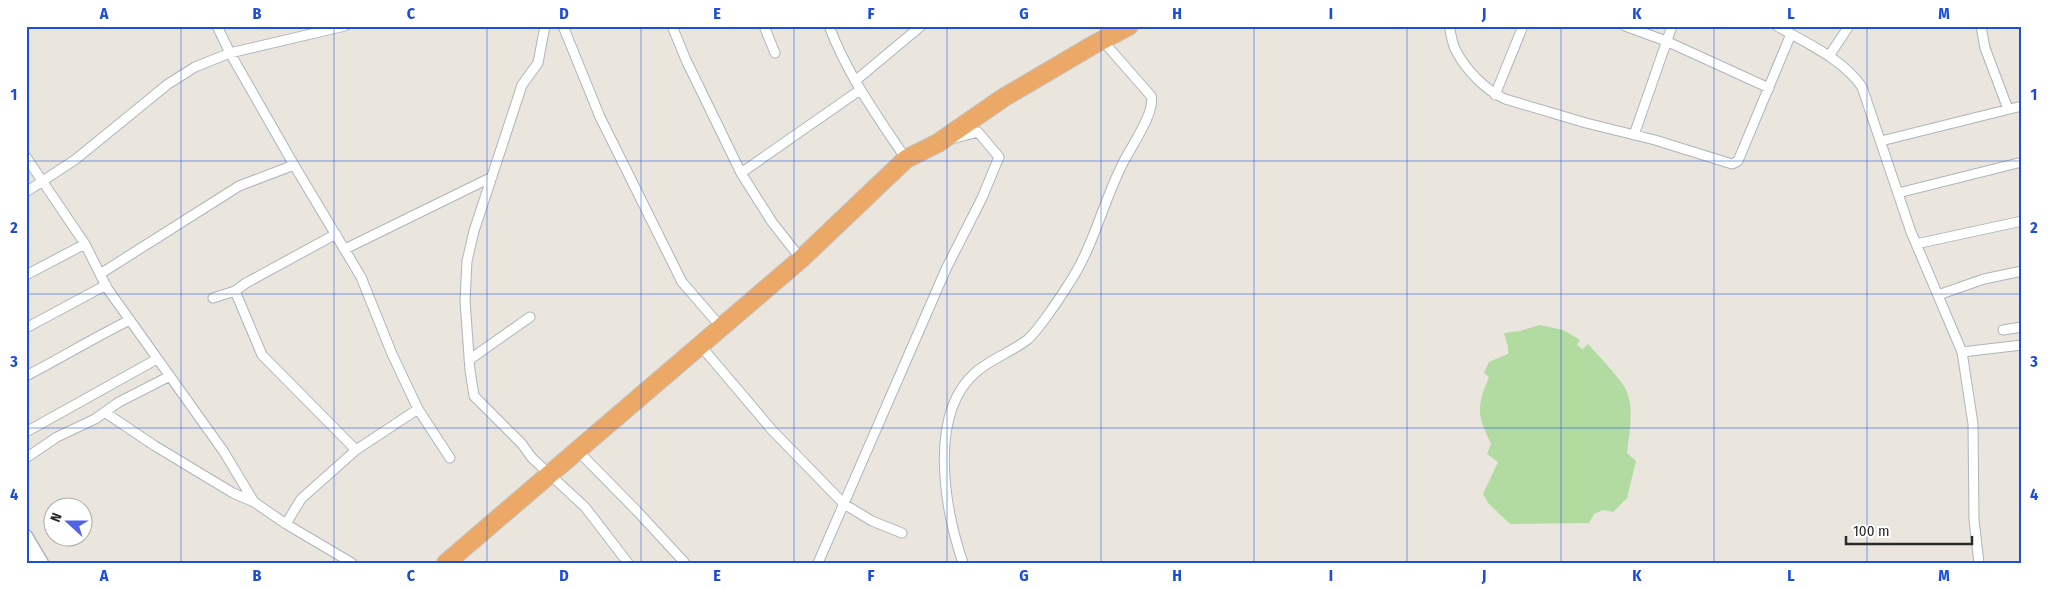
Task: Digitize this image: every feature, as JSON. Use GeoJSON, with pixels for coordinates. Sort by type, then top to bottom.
{"type":"FeatureCollection","features":[{"type":"Feature","properties":{"kind":"highway"},"geometry":{"type":"LineString","coordinates":[[446,563],[801,259],[906,159],[938,143],[1004,98],[1129,26]]}},
{"type":"Feature","properties":{"kind":"street"},"geometry":{"type":"LineString","coordinates":[[217,26],[230,54],[361,277],[392,354],[418,409],[450,458]]}},
{"type":"Feature","properties":{"kind":"street"},"geometry":{"type":"LineString","coordinates":[[26,192],[76,159],[168,84],[195,67],[230,54],[345,26]]}},
{"type":"Feature","properties":{"kind":"street"},"geometry":{"type":"LineString","coordinates":[[545,26],[538,62],[522,84],[474,231],[467,261],[465,301],[469,360],[474,396],[549,474],[585,507],[628,563]]}},
{"type":"Feature","properties":{"kind":"street"},"geometry":{"type":"LineString","coordinates":[[563,26],[600,117],[682,282],[721,327]]}},
{"type":"Feature","properties":{"kind":"street"},"geometry":{"type":"LineString","coordinates":[[672,26],[686,60],[741,174],[772,222],[801,259]]}},
{"type":"Feature","properties":{"kind":"street"},"geometry":{"type":"LineString","coordinates":[[764,26],[775,53]]}},
{"type":"Feature","properties":{"kind":"street"},"geometry":{"type":"LineString","coordinates":[[829,26],[839,52],[860,90],[906,159]]}},
{"type":"Feature","properties":{"kind":"street"},"geometry":{"type":"LineString","coordinates":[[855,81],[921,26]]}},
{"type":"Feature","properties":{"kind":"street"},"geometry":{"type":"LineString","coordinates":[[1449,26],[1457,52],[1478,80],[1496,95],[1525,106],[1736,164],[1791,34]]}},
{"type":"Feature","properties":{"kind":"street"},"geometry":{"type":"LineString","coordinates":[[1496,95],[1523,26]]}},
{"type":"Feature","properties":{"kind":"street"},"geometry":{"type":"LineString","coordinates":[[1625,26],[1666,41],[1769,88]]}},
{"type":"Feature","properties":{"kind":"street"},"geometry":{"type":"LineString","coordinates":[[1634,135],[1672,26]]}},
{"type":"Feature","properties":{"kind":"street"},"geometry":{"type":"LineString","coordinates":[[1777,26],[1829,56],[1854,75],[1862,87],[1916,244],[1962,352],[1973,424],[1974,520],[1979,563]]}},
{"type":"Feature","properties":{"kind":"street"},"geometry":{"type":"LineString","coordinates":[[1829,56],[1849,26]]}},
{"type":"Feature","properties":{"kind":"street"},"geometry":{"type":"LineString","coordinates":[[1981,26],[1985,48],[2008,109]]}},
{"type":"Feature","properties":{"kind":"street"},"geometry":{"type":"LineString","coordinates":[[963,563],[950,520],[945,477],[945,436],[954,405],[961,389],[975,373],[1029,338],[1069,284],[1089,248],[1114,179],[1141,130],[1152,104],[1151,96],[1102,40]]}},
{"type":"Feature","properties":{"kind":"street"},"geometry":{"type":"LineString","coordinates":[[741,174],[860,90]]}},
{"type":"Feature","properties":{"kind":"street"},"geometry":{"type":"LineString","coordinates":[[1881,141],[2022,106]]}},
{"type":"Feature","properties":{"kind":"street"},"geometry":{"type":"LineString","coordinates":[[818,563],[946,269],[982,198],[999,157],[978,132],[938,143]]}},
{"type":"Feature","properties":{"kind":"street"},"geometry":{"type":"LineString","coordinates":[[26,157],[85,244],[106,285],[224,452],[254,502]]}},
{"type":"Feature","properties":{"kind":"street"},"geometry":{"type":"LineString","coordinates":[[1898,193],[2022,162]]}},
{"type":"Feature","properties":{"kind":"street"},"geometry":{"type":"LineString","coordinates":[[100,274],[239,186],[294,165]]}},
{"type":"Feature","properties":{"kind":"street"},"geometry":{"type":"LineString","coordinates":[[345,249],[492,177]]}},
{"type":"Feature","properties":{"kind":"street"},"geometry":{"type":"LineString","coordinates":[[1916,244],[2022,221]]}},
{"type":"Feature","properties":{"kind":"street"},"geometry":{"type":"LineString","coordinates":[[213,298],[235,291],[336,234]]}},
{"type":"Feature","properties":{"kind":"street"},"geometry":{"type":"LineString","coordinates":[[26,275],[85,244]]}},
{"type":"Feature","properties":{"kind":"street"},"geometry":{"type":"LineString","coordinates":[[1938,295],[1984,280],[2022,271]]}},
{"type":"Feature","properties":{"kind":"street"},"geometry":{"type":"LineString","coordinates":[[26,328],[106,285]]}},
{"type":"Feature","properties":{"kind":"street"},"geometry":{"type":"LineString","coordinates":[[235,291],[262,355],[356,450]]}},
{"type":"Feature","properties":{"kind":"street"},"geometry":{"type":"LineString","coordinates":[[469,360],[530,317]]}},
{"type":"Feature","properties":{"kind":"street"},"geometry":{"type":"LineString","coordinates":[[26,376],[61,358],[92,338],[130,320]]}},
{"type":"Feature","properties":{"kind":"street"},"geometry":{"type":"LineString","coordinates":[[2003,330],[2022,327]]}},
{"type":"Feature","properties":{"kind":"street"},"geometry":{"type":"LineString","coordinates":[[700,345],[772,430],[844,504],[872,521],[902,532]]}},
{"type":"Feature","properties":{"kind":"street"},"geometry":{"type":"LineString","coordinates":[[1962,352],[2022,345]]}},
{"type":"Feature","properties":{"kind":"street"},"geometry":{"type":"LineString","coordinates":[[26,432],[157,359]]}},
{"type":"Feature","properties":{"kind":"street"},"geometry":{"type":"LineString","coordinates":[[26,458],[57,436],[106,413],[119,402],[170,376]]}},
{"type":"Feature","properties":{"kind":"street"},"geometry":{"type":"LineString","coordinates":[[286,524],[301,499],[356,450],[418,409]]}},
{"type":"Feature","properties":{"kind":"street"},"geometry":{"type":"LineString","coordinates":[[106,413],[163,451],[233,493],[254,502],[286,524],[352,563]]}},
{"type":"Feature","properties":{"kind":"street"},"geometry":{"type":"LineString","coordinates":[[577,450],[637,511],[684,563]]}},
{"type":"Feature","properties":{"kind":"street"},"geometry":{"type":"LineString","coordinates":[[26,536],[42,562]]}},
{"type":"Feature","properties":{"kind":"street"},"geometry":{"type":"LineString","coordinates":[[26,557],[42,562]]}},
{"type":"Feature","properties":{"kind":"green space"},"geometry":{"type":"Polygon","coordinates":[[[1540,325],[1563,330],[1580,340],[1577,345],[1583,349],[1588,344],[1625,387],[1629,399],[1630,422],[1627,453],[1636,461],[1627,498],[1613,512],[1603,510],[1594,514],[1589,523],[1510,524],[1489,504],[1483,494],[1498,462],[1487,454],[1491,444],[1481,418],[1480,404],[1489,377],[1484,373],[1489,362],[1508,354],[1504,333],[1520,331],[1540,325]]]}}]}
